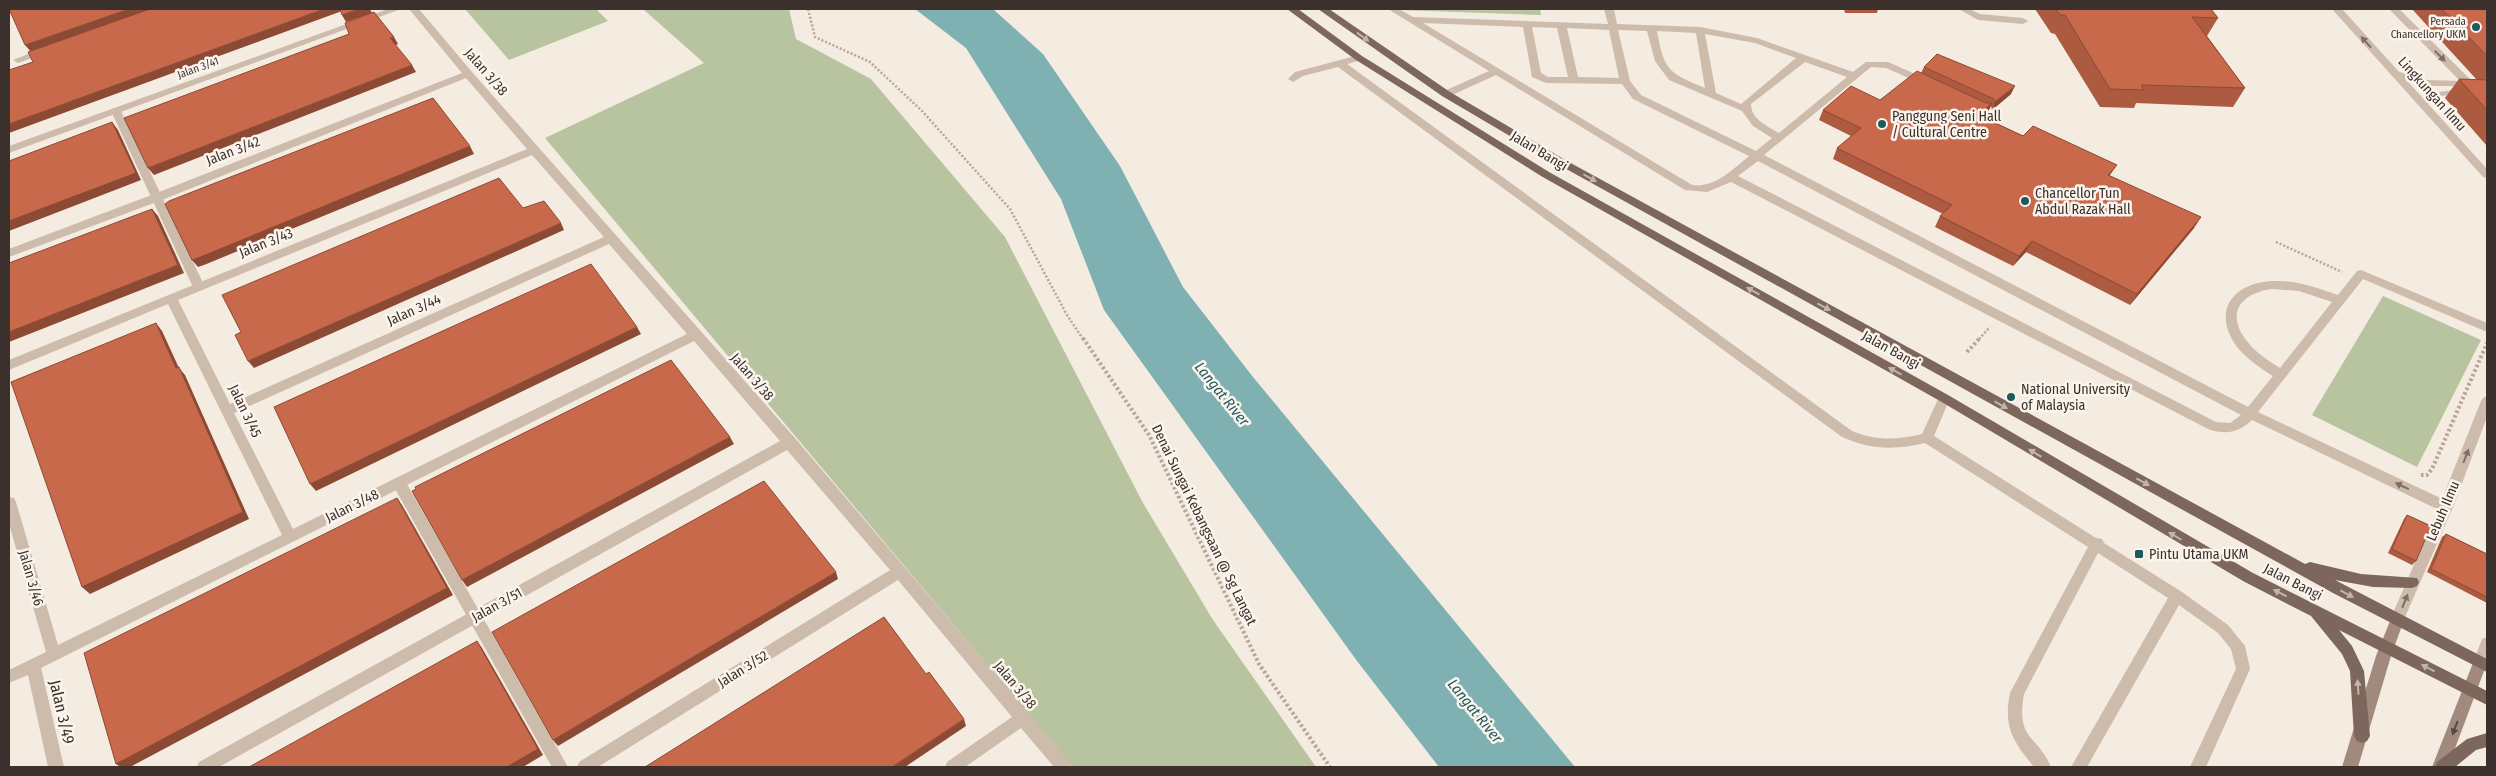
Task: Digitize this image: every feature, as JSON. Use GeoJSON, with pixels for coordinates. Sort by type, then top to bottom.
{"type":"FeatureCollection","features":[{"type":"Feature","properties":{"kind":"main road","name":"Jalan Bangi"},"geometry":{"type":"LineString","coordinates":[[1292,9],[1360,58],[1545,174],[1944,398],[2152,523],[2248,577],[2487,698]]}},
{"type":"Feature","properties":{"kind":"main road","name":"Jalan Bangi"},"geometry":{"type":"LineString","coordinates":[[1323,9],[1446,94],[1606,187],[2293,564],[2484,664]]}},
{"type":"Feature","properties":{"kind":"main road"},"geometry":{"type":"LineString","coordinates":[[2293,564],[2365,582],[2387,584],[2412,582]]}},
{"type":"Feature","properties":{"kind":"main road"},"geometry":{"type":"LineString","coordinates":[[2314,610],[2347,650],[2357,671],[2362,736]]}},
{"type":"Feature","properties":{"kind":"main road"},"geometry":{"type":"LineString","coordinates":[[2350,767],[2362,736],[2385,646],[2397,620]]}},
{"type":"Feature","properties":{"kind":"main road"},"geometry":{"type":"LineString","coordinates":[[2442,767],[2470,690],[2484,664]]}},
{"type":"Feature","properties":{"kind":"main road"},"geometry":{"type":"LineString","coordinates":[[2442,767],[2472,744],[2487,740]]}},
{"type":"Feature","properties":{"kind":"street","name":"Jalan 3/41"},"geometry":{"type":"LineString","coordinates":[[9,150],[396,9]]}},
{"type":"Feature","properties":{"kind":"street","name":"Jalan 3/38"},"geometry":{"type":"LineString","coordinates":[[414,9],[468,74],[900,570],[1064,767]]}},
{"type":"Feature","properties":{"kind":"street"},"geometry":{"type":"LineString","coordinates":[[1393,9],[1689,188],[1710,190],[1731,177],[1869,64],[1880,63],[1941,90]]}},
{"type":"Feature","properties":{"kind":"street"},"geometry":{"type":"LineString","coordinates":[[1609,9],[1625,81],[1630,90],[1638,97],[1756,156],[2250,414],[2446,507]]}},
{"type":"Feature","properties":{"kind":"street"},"geometry":{"type":"LineString","coordinates":[[1964,9],[1978,17],[2023,20],[2017,9]]}},
{"type":"Feature","properties":{"kind":"street","name":"Lingkungan Ilmu"},"geometry":{"type":"LineString","coordinates":[[2337,9],[2487,175]]}},
{"type":"Feature","properties":{"kind":"street"},"geometry":{"type":"LineString","coordinates":[[2394,9],[2469,84],[2483,94],[2487,104]]}},
{"type":"Feature","properties":{"kind":"street"},"geometry":{"type":"LineString","coordinates":[[1410,20],[1700,30],[1757,41],[1854,76]]}},
{"type":"Feature","properties":{"kind":"street"},"geometry":{"type":"LineString","coordinates":[[1527,23],[1536,75],[1546,80],[1625,81]]}},
{"type":"Feature","properties":{"kind":"street"},"geometry":{"type":"LineString","coordinates":[[1561,24],[1574,81]]}},
{"type":"Feature","properties":{"kind":"street"},"geometry":{"type":"LineString","coordinates":[[1651,27],[1660,65],[1664,71],[1674,78],[1744,109],[1752,120],[1779,138]]}},
{"type":"Feature","properties":{"kind":"street"},"geometry":{"type":"LineString","coordinates":[[1700,30],[1711,94]]}},
{"type":"Feature","properties":{"kind":"street"},"geometry":{"type":"LineString","coordinates":[[18,60],[55,47]]}},
{"type":"Feature","properties":{"kind":"street"},"geometry":{"type":"LineString","coordinates":[[1293,79],[1299,74],[1360,58]]}},
{"type":"Feature","properties":{"kind":"street"},"geometry":{"type":"LineString","coordinates":[[1744,109],[1746,103],[1803,58]]}},
{"type":"Feature","properties":{"kind":"street"},"geometry":{"type":"LineString","coordinates":[[1341,64],[1847,434],[1866,444],[1893,446],[1928,438],[2097,544],[2177,596],[2223,629],[2238,646],[2243,669],[2198,767]]}},
{"type":"Feature","properties":{"kind":"street"},"geometry":{"type":"LineString","coordinates":[[1446,94],[1496,72]]}},
{"type":"Feature","properties":{"kind":"street","name":"Jalan 3/42"},"geometry":{"type":"LineString","coordinates":[[9,253],[158,197],[468,74]]}},
{"type":"Feature","properties":{"kind":"street"},"geometry":{"type":"LineString","coordinates":[[2396,74],[2427,83],[2469,84]]}},
{"type":"Feature","properties":{"kind":"street"},"geometry":{"type":"LineString","coordinates":[[2422,104],[2428,96],[2436,94],[2483,94]]}},
{"type":"Feature","properties":{"kind":"street"},"geometry":{"type":"LineString","coordinates":[[116,111],[199,286]]}},
{"type":"Feature","properties":{"kind":"street","name":"Jalan 3/43"},"geometry":{"type":"LineString","coordinates":[[9,365],[534,150]]}},
{"type":"Feature","properties":{"kind":"street"},"geometry":{"type":"LineString","coordinates":[[1731,177],[2213,426],[2227,430],[2238,426],[2250,414],[2361,274],[2487,328]]}},
{"type":"Feature","properties":{"kind":"street","name":"Jalan 3/44"},"geometry":{"type":"LineString","coordinates":[[228,410],[612,238]]}},
{"type":"Feature","properties":{"kind":"street"},"geometry":{"type":"LineString","coordinates":[[2281,375],[2256,358],[2238,340],[2230,321],[2231,305],[2242,293],[2260,286],[2284,285],[2312,290],[2340,300]]}},
{"type":"Feature","properties":{"kind":"street","name":"Jalan 3/45"},"geometry":{"type":"LineString","coordinates":[[171,298],[290,537]]}},
{"type":"Feature","properties":{"kind":"street","name":"Jalan 3/48"},"geometry":{"type":"LineString","coordinates":[[9,677],[696,335]]}},
{"type":"Feature","properties":{"kind":"street"},"geometry":{"type":"LineString","coordinates":[[1928,438],[1944,398]]}},
{"type":"Feature","properties":{"kind":"street","name":"Lebuh Ilmu"},"geometry":{"type":"LineString","coordinates":[[2397,620],[2446,507],[2487,401]]}},
{"type":"Feature","properties":{"kind":"street","name":"Jalan 3/51"},"geometry":{"type":"LineString","coordinates":[[205,767],[790,442]]}},
{"type":"Feature","properties":{"kind":"street"},"geometry":{"type":"LineString","coordinates":[[399,483],[560,767]]}},
{"type":"Feature","properties":{"kind":"street","name":"Jalan 3/46"},"geometry":{"type":"LineString","coordinates":[[9,502],[54,655]]}},
{"type":"Feature","properties":{"kind":"street"},"geometry":{"type":"LineString","coordinates":[[2043,767],[2020,738],[2012,715],[2016,700],[2097,544]]}},
{"type":"Feature","properties":{"kind":"street","name":"Jalan 3/52"},"geometry":{"type":"LineString","coordinates":[[585,767],[900,570]]}},
{"type":"Feature","properties":{"kind":"street"},"geometry":{"type":"LineString","coordinates":[[2080,767],[2177,596]]}},
{"type":"Feature","properties":{"kind":"street"},"geometry":{"type":"LineString","coordinates":[[2484,664],[2487,642]]}},
{"type":"Feature","properties":{"kind":"street","name":"Jalan 3/49"},"geometry":{"type":"LineString","coordinates":[[33,665],[56,767]]}},
{"type":"Feature","properties":{"kind":"street"},"geometry":{"type":"LineString","coordinates":[[953,767],[1023,718]]}},
{"type":"Feature","properties":{"kind":"path","name":"Denai Sungai Kebangsaan @ Sg Langat"},"geometry":{"type":"LineString","coordinates":[[808,9],[815,37],[870,62],[922,111],[1010,209],[1067,315],[1149,435],[1259,664],[1330,767]]}},
{"type":"Feature","properties":{"kind":"path"},"geometry":{"type":"LineString","coordinates":[[1967,352],[2000,316]]}},
{"type":"Feature","properties":{"kind":"path"},"geometry":{"type":"LineString","coordinates":[[2418,475],[2427,475],[2432,469],[2487,341]]}},
{"type":"Feature","properties":{"kind":"green space"},"geometry":{"type":"Polygon","coordinates":[[[465,9],[596,9],[608,21],[509,60],[465,9]]]}},
{"type":"Feature","properties":{"kind":"green space"},"geometry":{"type":"Polygon","coordinates":[[[643,9],[789,9],[796,39],[871,79],[1005,237],[1143,503],[1213,620],[1316,767],[1073,767],[545,138],[704,63],[643,9]]]}},
{"type":"Feature","properties":{"kind":"green space"},"geometry":{"type":"Polygon","coordinates":[[[1398,9],[1540,9],[1541,15],[1400,10],[1398,9]]]}},
{"type":"Feature","properties":{"kind":"green space"},"geometry":{"type":"Polygon","coordinates":[[[2383,296],[2481,340],[2417,467],[2312,415],[2383,296]]]}},
{"type":"Feature","properties":{"kind":"water","name":"Langat River"},"geometry":{"type":"Polygon","coordinates":[[[915,9],[993,9],[1043,54],[1120,166],[1183,287],[1253,377],[1575,767],[1439,767],[1357,661],[1104,310],[1061,199],[966,48],[915,9]]]}},
{"type":"Feature","properties":{"kind":"building"},"geometry":{"type":"Polygon","coordinates":[[[9,9],[129,9],[25,45],[9,9]]]}},
{"type":"Feature","properties":{"kind":"building"},"geometry":{"type":"Polygon","coordinates":[[[150,9],[324,9],[9,124],[9,70],[33,62],[28,52],[150,9]]]}},
{"type":"Feature","properties":{"kind":"building"},"geometry":{"type":"Polygon","coordinates":[[[340,9],[359,9],[342,15],[340,9]]]}},
{"type":"Feature","properties":{"kind":"building"},"geometry":{"type":"Polygon","coordinates":[[[2056,9],[2211,9],[2218,18],[2192,17],[2245,88],[2141,85],[2144,90],[2110,89],[2065,15],[2060,15],[2056,9]]]}},
{"type":"Feature","properties":{"kind":"building","name":"Persada Chancellory UKM"},"geometry":{"type":"Polygon","coordinates":[[[2442,9],[2487,9],[2487,56],[2442,9]]]}},
{"type":"Feature","properties":{"kind":"building"},"geometry":{"type":"Polygon","coordinates":[[[374,12],[394,37],[390,38],[412,65],[148,168],[124,118],[349,34],[345,23],[374,12]]]}},
{"type":"Feature","properties":{"kind":"building"},"geometry":{"type":"Polygon","coordinates":[[[1937,54],[2015,86],[1995,102],[1994,99],[1924,67],[1937,54]]]}},
{"type":"Feature","properties":{"kind":"building","name":"Chancellor Tun Abdul Razak Hall"},"geometry":{"type":"Polygon","coordinates":[[[1917,71],[1986,103],[1992,103],[1978,115],[2023,136],[2033,126],[2117,165],[2108,175],[2201,217],[2137,294],[2032,241],[2019,256],[1940,216],[1952,205],[1837,148],[1861,128],[1823,110],[1851,86],[1880,100],[1917,71]]]}},
{"type":"Feature","properties":{"kind":"building"},"geometry":{"type":"Polygon","coordinates":[[[2459,79],[2487,80],[2487,110],[2459,79]]]}},
{"type":"Feature","properties":{"kind":"building"},"geometry":{"type":"Polygon","coordinates":[[[433,98],[470,146],[192,260],[165,204],[169,201],[433,98]]]}},
{"type":"Feature","properties":{"kind":"building"},"geometry":{"type":"Polygon","coordinates":[[[112,122],[136,173],[9,221],[9,161],[112,122]]]}},
{"type":"Feature","properties":{"kind":"building"},"geometry":{"type":"Polygon","coordinates":[[[499,178],[523,208],[544,201],[561,223],[248,361],[235,335],[241,332],[222,295],[499,178]]]}},
{"type":"Feature","properties":{"kind":"building"},"geometry":{"type":"Polygon","coordinates":[[[152,209],[178,265],[9,332],[9,263],[152,209]]]}},
{"type":"Feature","properties":{"kind":"building"},"geometry":{"type":"Polygon","coordinates":[[[591,264],[637,327],[310,484],[274,407],[591,264]]]}},
{"type":"Feature","properties":{"kind":"building"},"geometry":{"type":"Polygon","coordinates":[[[156,323],[176,368],[179,367],[243,512],[82,587],[11,382],[156,323]]]}},
{"type":"Feature","properties":{"kind":"building"},"geometry":{"type":"Polygon","coordinates":[[[671,360],[730,437],[462,580],[412,491],[416,489],[415,487],[671,360]]]}},
{"type":"Feature","properties":{"kind":"building"},"geometry":{"type":"Polygon","coordinates":[[[764,481],[836,572],[553,740],[492,632],[764,481]]]}},
{"type":"Feature","properties":{"kind":"building"},"geometry":{"type":"Polygon","coordinates":[[[397,498],[447,588],[116,764],[84,653],[397,498]]]}},
{"type":"Feature","properties":{"kind":"building"},"geometry":{"type":"Polygon","coordinates":[[[2407,515],[2431,526],[2416,561],[2392,549],[2407,515]]]}},
{"type":"Feature","properties":{"kind":"building"},"geometry":{"type":"Polygon","coordinates":[[[2446,534],[2487,554],[2487,597],[2431,569],[2446,534]]]}},
{"type":"Feature","properties":{"kind":"building"},"geometry":{"type":"Polygon","coordinates":[[[884,617],[926,674],[929,672],[964,719],[892,767],[645,767],[884,617]]]}},
{"type":"Feature","properties":{"kind":"building"},"geometry":{"type":"Polygon","coordinates":[[[477,641],[538,749],[507,767],[249,767],[477,641]]]}},
{"type":"Feature","properties":{"kind":"place","name":"Persada Chancellory UKM"},"geometry":{"type":"Point","coordinates":[2476,27]}},
{"type":"Feature","properties":{"kind":"place","name":"Panggung Seni Hall / Cultural Centre"},"geometry":{"type":"Point","coordinates":[1882,124]}},
{"type":"Feature","properties":{"kind":"place","name":"Chancellor Tun Abdul Razak Hall"},"geometry":{"type":"Point","coordinates":[2025,201]}},
{"type":"Feature","properties":{"kind":"place","name":"National University of Malaysia"},"geometry":{"type":"Point","coordinates":[2011,397]}},
{"type":"Feature","properties":{"kind":"place","name":"Pintu Utama UKM"},"geometry":{"type":"Point","coordinates":[2139,554]}}]}
